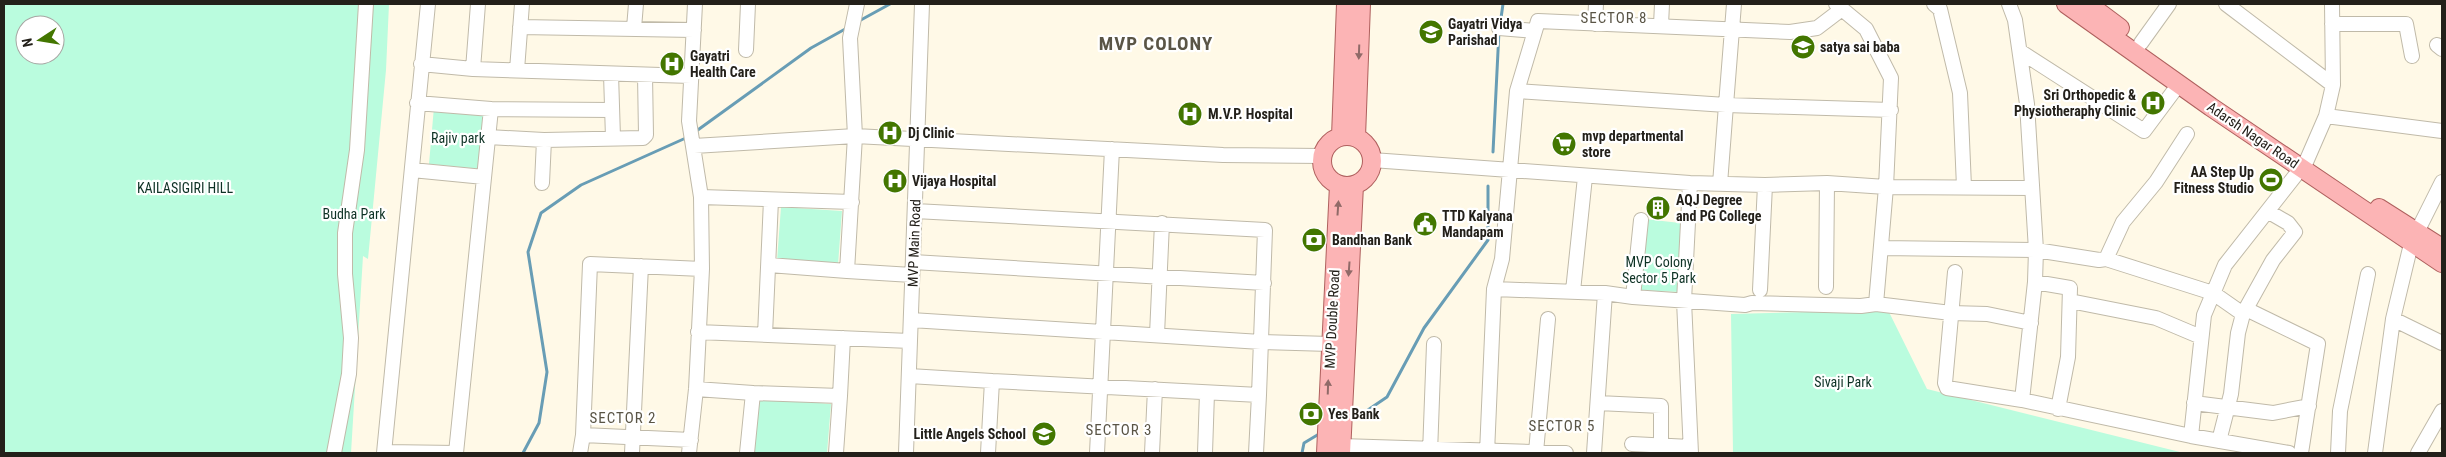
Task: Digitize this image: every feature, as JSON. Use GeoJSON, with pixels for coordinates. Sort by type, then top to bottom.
{"type":"FeatureCollection","features":[{"type":"Feature","properties":{"kind":"main road"},"geometry":{"type":"LineString","coordinates":[[1346,4],[1351,81]]}},
{"type":"Feature","properties":{"kind":"main road"},"geometry":{"type":"LineString","coordinates":[[1349,136],[1351,81],[1361,4]]}},
{"type":"Feature","properties":{"kind":"main road","name":"Adarsh Nagar Road"},"geometry":{"type":"LineString","coordinates":[[2066,4],[2179,84],[2414,238],[2442,263]]}},
{"type":"Feature","properties":{"kind":"main road","name":"Adarsh Nagar Road"},"geometry":{"type":"LineString","coordinates":[[2088,4],[2303,165]]}},
{"type":"Feature","properties":{"kind":"main road"},"geometry":{"type":"LineString","coordinates":[[1349,136],[1368,146],[1372,160],[1368,176],[1346,185],[1331,181],[1325,174],[1322,156],[1328,143],[1349,136]]}},
{"type":"Feature","properties":{"kind":"main road","name":"MVP Double Road"},"geometry":{"type":"LineString","coordinates":[[1334,449],[1346,185]]}},
{"type":"Feature","properties":{"kind":"main road","name":"Adarsh Nagar Road"},"geometry":{"type":"LineString","coordinates":[[2414,238],[2442,248]]}},
{"type":"Feature","properties":{"kind":"street"},"geometry":{"type":"LineString","coordinates":[[334,453],[349,374],[351,338],[345,274],[345,233],[358,150],[366,4]]}},
{"type":"Feature","properties":{"kind":"street"},"geometry":{"type":"LineString","coordinates":[[428,4],[384,452],[456,453],[491,109]]}},
{"type":"Feature","properties":{"kind":"street"},"geometry":{"type":"LineString","coordinates":[[473,69],[478,4]]}},
{"type":"Feature","properties":{"kind":"street"},"geometry":{"type":"LineString","coordinates":[[517,70],[522,4]]}},
{"type":"Feature","properties":{"kind":"street"},"geometry":{"type":"LineString","coordinates":[[634,28],[636,4]]}},
{"type":"Feature","properties":{"kind":"street"},"geometry":{"type":"LineString","coordinates":[[582,435],[633,438],[690,446],[696,389],[702,269],[701,197],[690,121],[695,4]]}},
{"type":"Feature","properties":{"kind":"street"},"geometry":{"type":"LineString","coordinates":[[746,50],[748,4]]}},
{"type":"Feature","properties":{"kind":"street","name":"MVP Main Road"},"geometry":{"type":"LineString","coordinates":[[906,453],[922,4]]}},
{"type":"Feature","properties":{"kind":"street"},"geometry":{"type":"LineString","coordinates":[[1595,24],[1596,4]]}},
{"type":"Feature","properties":{"kind":"street"},"geometry":{"type":"LineString","coordinates":[[1661,25],[1662,4]]}},
{"type":"Feature","properties":{"kind":"street"},"geometry":{"type":"LineString","coordinates":[[1720,184],[1734,4]]}},
{"type":"Feature","properties":{"kind":"street"},"geometry":{"type":"LineString","coordinates":[[1934,4],[1940,9],[1960,93],[1964,187]]}},
{"type":"Feature","properties":{"kind":"street"},"geometry":{"type":"LineString","coordinates":[[2009,4],[2015,20],[2021,52],[2036,250],[2035,282],[2022,400]]}},
{"type":"Feature","properties":{"kind":"street"},"geometry":{"type":"LineString","coordinates":[[2015,20],[2019,4]]}},
{"type":"Feature","properties":{"kind":"street"},"geometry":{"type":"LineString","coordinates":[[2141,43],[2169,4]]}},
{"type":"Feature","properties":{"kind":"street"},"geometry":{"type":"LineString","coordinates":[[2226,4],[2333,84]]}},
{"type":"Feature","properties":{"kind":"street"},"geometry":{"type":"LineString","coordinates":[[847,271],[855,136],[850,32],[857,5]]}},
{"type":"Feature","properties":{"kind":"street"},"geometry":{"type":"LineString","coordinates":[[2191,436],[2204,315],[2213,293],[2225,265],[2269,212],[2303,165],[2326,116],[2333,84],[2330,5]]}},
{"type":"Feature","properties":{"kind":"street"},"geometry":{"type":"LineString","coordinates":[[1487,451],[1494,289],[1502,259],[1517,91],[1538,21],[1661,25],[1732,31],[1790,32],[1817,28],[1839,6],[1866,29],[1891,78],[1886,187],[1876,304]]}},
{"type":"Feature","properties":{"kind":"street"},"geometry":{"type":"LineString","coordinates":[[2332,24],[2406,24],[2412,56]]}},
{"type":"Feature","properties":{"kind":"street"},"geometry":{"type":"LineString","coordinates":[[520,27],[694,30]]}},
{"type":"Feature","properties":{"kind":"street"},"geometry":{"type":"LineString","coordinates":[[1499,28],[1535,31]]}},
{"type":"Feature","properties":{"kind":"street"},"geometry":{"type":"LineString","coordinates":[[2021,52],[2144,131],[2179,84]]}},
{"type":"Feature","properties":{"kind":"street"},"geometry":{"type":"LineString","coordinates":[[421,64],[473,69],[691,76]]}},
{"type":"Feature","properties":{"kind":"street"},"geometry":{"type":"LineString","coordinates":[[611,74],[613,138]]}},
{"type":"Feature","properties":{"kind":"street"},"geometry":{"type":"LineString","coordinates":[[488,137],[544,140],[643,138],[646,136],[645,75]]}},
{"type":"Feature","properties":{"kind":"street"},"geometry":{"type":"LineString","coordinates":[[1517,91],[1726,104],[1891,110]]}},
{"type":"Feature","properties":{"kind":"street"},"geometry":{"type":"LineString","coordinates":[[417,103],[491,109],[612,110]]}},
{"type":"Feature","properties":{"kind":"street"},"geometry":{"type":"LineString","coordinates":[[2326,116],[2442,131]]}},
{"type":"Feature","properties":{"kind":"street"},"geometry":{"type":"LineString","coordinates":[[2106,259],[2123,222],[2156,182],[2187,134]]}},
{"type":"Feature","properties":{"kind":"street"},"geometry":{"type":"LineString","coordinates":[[693,143],[855,136],[1112,149],[1322,156]]}},
{"type":"Feature","properties":{"kind":"street"},"geometry":{"type":"LineString","coordinates":[[542,183],[544,140]]}},
{"type":"Feature","properties":{"kind":"street"},"geometry":{"type":"LineString","coordinates":[[1097,453],[1112,149]]}},
{"type":"Feature","properties":{"kind":"street"},"geometry":{"type":"LineString","coordinates":[[1372,160],[1585,177],[1690,183],[1765,185],[1827,183],[1886,187],[2032,188]]}},
{"type":"Feature","properties":{"kind":"street"},"geometry":{"type":"LineString","coordinates":[[412,170],[484,177]]}},
{"type":"Feature","properties":{"kind":"street"},"geometry":{"type":"LineString","coordinates":[[1573,291],[1585,177]]}},
{"type":"Feature","properties":{"kind":"street"},"geometry":{"type":"LineString","coordinates":[[2375,453],[2393,319],[2414,238],[2442,182]]}},
{"type":"Feature","properties":{"kind":"street"},"geometry":{"type":"LineString","coordinates":[[1632,444],[1690,450],[1684,301],[1690,183]]}},
{"type":"Feature","properties":{"kind":"street"},"geometry":{"type":"LineString","coordinates":[[1826,287],[1827,183]]}},
{"type":"Feature","properties":{"kind":"street"},"geometry":{"type":"LineString","coordinates":[[1760,290],[1765,185]]}},
{"type":"Feature","properties":{"kind":"street"},"geometry":{"type":"LineString","coordinates":[[701,197],[852,202]]}},
{"type":"Feature","properties":{"kind":"street"},"geometry":{"type":"LineString","coordinates":[[765,335],[772,200]]}},
{"type":"Feature","properties":{"kind":"street"},"geometry":{"type":"LineString","coordinates":[[915,211],[1265,230],[1256,453]]}},
{"type":"Feature","properties":{"kind":"street"},"geometry":{"type":"LineString","coordinates":[[2218,441],[2227,408],[2238,333],[2244,312],[2273,260],[2295,232],[2288,223],[2269,212]]}},
{"type":"Feature","properties":{"kind":"street"},"geometry":{"type":"LineString","coordinates":[[1633,297],[1641,220]]}},
{"type":"Feature","properties":{"kind":"street"},"geometry":{"type":"LineString","coordinates":[[1157,335],[1162,223]]}},
{"type":"Feature","properties":{"kind":"street"},"geometry":{"type":"LineString","coordinates":[[1881,248],[2036,250],[2099,260],[2106,259],[2213,293],[2244,312],[2318,344],[2301,453]]}},
{"type":"Feature","properties":{"kind":"street"},"geometry":{"type":"LineString","coordinates":[[580,453],[590,264],[702,269]]}},
{"type":"Feature","properties":{"kind":"street"},"geometry":{"type":"LineString","coordinates":[[768,265],[847,271],[913,269],[1106,273],[1264,284]]}},
{"type":"Feature","properties":{"kind":"street"},"geometry":{"type":"LineString","coordinates":[[632,453],[641,266]]}},
{"type":"Feature","properties":{"kind":"street"},"geometry":{"type":"LineString","coordinates":[[1955,272],[1945,383],[1947,388],[2022,400],[2191,436],[2289,453]]}},
{"type":"Feature","properties":{"kind":"street"},"geometry":{"type":"LineString","coordinates":[[2338,453],[2340,411],[2368,274]]}},
{"type":"Feature","properties":{"kind":"street"},"geometry":{"type":"LineString","coordinates":[[2035,282],[2070,288],[2068,356],[2058,409]]}},
{"type":"Feature","properties":{"kind":"street"},"geometry":{"type":"LineString","coordinates":[[1494,289],[1605,293],[1633,297],[1745,305],[1752,303],[1861,306],[1876,304],[1951,313],[1987,314],[2031,323]]}},
{"type":"Feature","properties":{"kind":"street"},"geometry":{"type":"LineString","coordinates":[[1594,453],[1605,293]]}},
{"type":"Feature","properties":{"kind":"street"},"geometry":{"type":"LineString","coordinates":[[2070,300],[2156,318],[2201,338]]}},
{"type":"Feature","properties":{"kind":"street"},"geometry":{"type":"LineString","coordinates":[[1536,452],[1548,319]]}},
{"type":"Feature","properties":{"kind":"street"},"geometry":{"type":"LineString","coordinates":[[2393,319],[2442,343]]}},
{"type":"Feature","properties":{"kind":"street"},"geometry":{"type":"LineString","coordinates":[[911,320],[1261,342],[1338,344]]}},
{"type":"Feature","properties":{"kind":"street"},"geometry":{"type":"LineString","coordinates":[[698,332],[910,341]]}},
{"type":"Feature","properties":{"kind":"street"},"geometry":{"type":"LineString","coordinates":[[836,453],[843,338]]}},
{"type":"Feature","properties":{"kind":"street"},"geometry":{"type":"LineString","coordinates":[[1430,451],[1434,344]]}},
{"type":"Feature","properties":{"kind":"street"},"geometry":{"type":"LineString","coordinates":[[909,376],[1259,395]]}},
{"type":"Feature","properties":{"kind":"street"},"geometry":{"type":"LineString","coordinates":[[988,453],[992,381]]}},
{"type":"Feature","properties":{"kind":"street"},"geometry":{"type":"LineString","coordinates":[[696,389],[840,396]]}},
{"type":"Feature","properties":{"kind":"street"},"geometry":{"type":"LineString","coordinates":[[1152,453],[1155,389]]}},
{"type":"Feature","properties":{"kind":"street"},"geometry":{"type":"LineString","coordinates":[[748,453],[753,393]]}},
{"type":"Feature","properties":{"kind":"street"},"geometry":{"type":"LineString","coordinates":[[1205,453],[1207,393]]}},
{"type":"Feature","properties":{"kind":"street"},"geometry":{"type":"LineString","coordinates":[[1598,403],[1661,406],[1661,446]]}},
{"type":"Feature","properties":{"kind":"street"},"geometry":{"type":"LineString","coordinates":[[2194,403],[2273,413],[2309,406]]}},
{"type":"Feature","properties":{"kind":"street"},"geometry":{"type":"LineString","coordinates":[[2418,453],[2442,411]]}},
{"type":"Feature","properties":{"kind":"street"},"geometry":{"type":"LineString","coordinates":[[1334,449],[1566,453]]}},
{"type":"Feature","properties":{"kind":"green space","name":"KAILASIGIRI HILL"},"geometry":{"type":"Polygon","coordinates":[[[4,4],[389,4],[386,70],[368,259],[363,256],[351,453],[4,453],[4,4]]]}},
{"type":"Feature","properties":{"kind":"green space","name":"Rajiv park"},"geometry":{"type":"Polygon","coordinates":[[[434,107],[487,112],[482,169],[429,164],[434,107]]]}},
{"type":"Feature","properties":{"kind":"green space"},"geometry":{"type":"Polygon","coordinates":[[[781,207],[842,211],[838,265],[777,261],[781,207]]]}},
{"type":"Feature","properties":{"kind":"green space","name":"MVP Colony Sector 5 Park"},"geometry":{"type":"Polygon","coordinates":[[[1645,219],[1680,223],[1680,292],[1636,290],[1645,219]]]}},
{"type":"Feature","properties":{"kind":"green space","name":"Sivaji Park"},"geometry":{"type":"Polygon","coordinates":[[[1888,310],[1927,389],[2184,453],[1733,453],[1731,314],[1888,310]]]}},
{"type":"Feature","properties":{"kind":"green space"},"geometry":{"type":"Polygon","coordinates":[[[756,398],[831,404],[827,453],[752,453],[756,398]]]}},
{"type":"Feature","properties":{"kind":"waterway"},"geometry":{"type":"LineString","coordinates":[[859,21],[890,4]]}},
{"type":"Feature","properties":{"kind":"waterway"},"geometry":{"type":"LineString","coordinates":[[1500,25],[1503,4]]}},
{"type":"Feature","properties":{"kind":"waterway"},"geometry":{"type":"LineString","coordinates":[[695,132],[811,48],[847,28]]}},
{"type":"Feature","properties":{"kind":"waterway"},"geometry":{"type":"LineString","coordinates":[[1493,152],[1499,31]]}},
{"type":"Feature","properties":{"kind":"waterway"},"geometry":{"type":"LineString","coordinates":[[523,453],[539,423],[547,372],[528,252],[541,213],[581,185],[688,137]]}},
{"type":"Feature","properties":{"kind":"waterway"},"geometry":{"type":"LineString","coordinates":[[1359,416],[1387,397],[1424,328],[1488,240],[1488,186]]}},
{"type":"Feature","properties":{"kind":"waterway"},"geometry":{"type":"LineString","coordinates":[[1302,453],[1304,443],[1319,434]]}},
{"type":"Feature","properties":{"kind":"place","name":"Gayatri Vidya Parishad"},"geometry":{"type":"Point","coordinates":[1431,32]}},
{"type":"Feature","properties":{"kind":"place","name":"satya sai baba"},"geometry":{"type":"Point","coordinates":[1803,47]}},
{"type":"Feature","properties":{"kind":"place","name":"Gayatri Health Care"},"geometry":{"type":"Point","coordinates":[672,64]}},
{"type":"Feature","properties":{"kind":"place","name":"Sri Orthopedic & Physiotheraphy Clinic"},"geometry":{"type":"Point","coordinates":[2153,103]}},
{"type":"Feature","properties":{"kind":"place","name":"M.V.P. Hospital"},"geometry":{"type":"Point","coordinates":[1190,114]}},
{"type":"Feature","properties":{"kind":"place","name":"Dj Clinic"},"geometry":{"type":"Point","coordinates":[890,133]}},
{"type":"Feature","properties":{"kind":"place","name":"mvp departmental store"},"geometry":{"type":"Point","coordinates":[1564,144]}},
{"type":"Feature","properties":{"kind":"place","name":"AA Step Up Fitness Studio"},"geometry":{"type":"Point","coordinates":[2271,180]}},
{"type":"Feature","properties":{"kind":"place","name":"Vijaya Hospital"},"geometry":{"type":"Point","coordinates":[895,181]}},
{"type":"Feature","properties":{"kind":"place","name":"AQJ Degree and PG College"},"geometry":{"type":"Point","coordinates":[1658,208]}},
{"type":"Feature","properties":{"kind":"place","name":"TTD Kalyana Mandapam"},"geometry":{"type":"Point","coordinates":[1425,224]}},
{"type":"Feature","properties":{"kind":"place","name":"Bandhan Bank"},"geometry":{"type":"Point","coordinates":[1314,240]}},
{"type":"Feature","properties":{"kind":"place","name":"Yes Bank"},"geometry":{"type":"Point","coordinates":[1311,414]}},
{"type":"Feature","properties":{"kind":"place","name":"Little Angels School"},"geometry":{"type":"Point","coordinates":[1044,434]}},
{"type":"Feature","properties":{"kind":"district","name":"SECTOR 8"},"geometry":{"type":"Point","coordinates":[1614,18]}},
{"type":"Feature","properties":{"kind":"district","name":"MVP COLONY"},"geometry":{"type":"Point","coordinates":[1156,43]}},
{"type":"Feature","properties":{"kind":"district","name":"SECTOR 2"},"geometry":{"type":"Point","coordinates":[623,418]}},
{"type":"Feature","properties":{"kind":"district","name":"SECTOR 5"},"geometry":{"type":"Point","coordinates":[1562,426]}},
{"type":"Feature","properties":{"kind":"district","name":"SECTOR 3"},"geometry":{"type":"Point","coordinates":[1119,430]}},
{"type":"Feature","properties":{"kind":"park label","name":"Budha Park"},"geometry":{"type":"Point","coordinates":[354,214]}}]}
